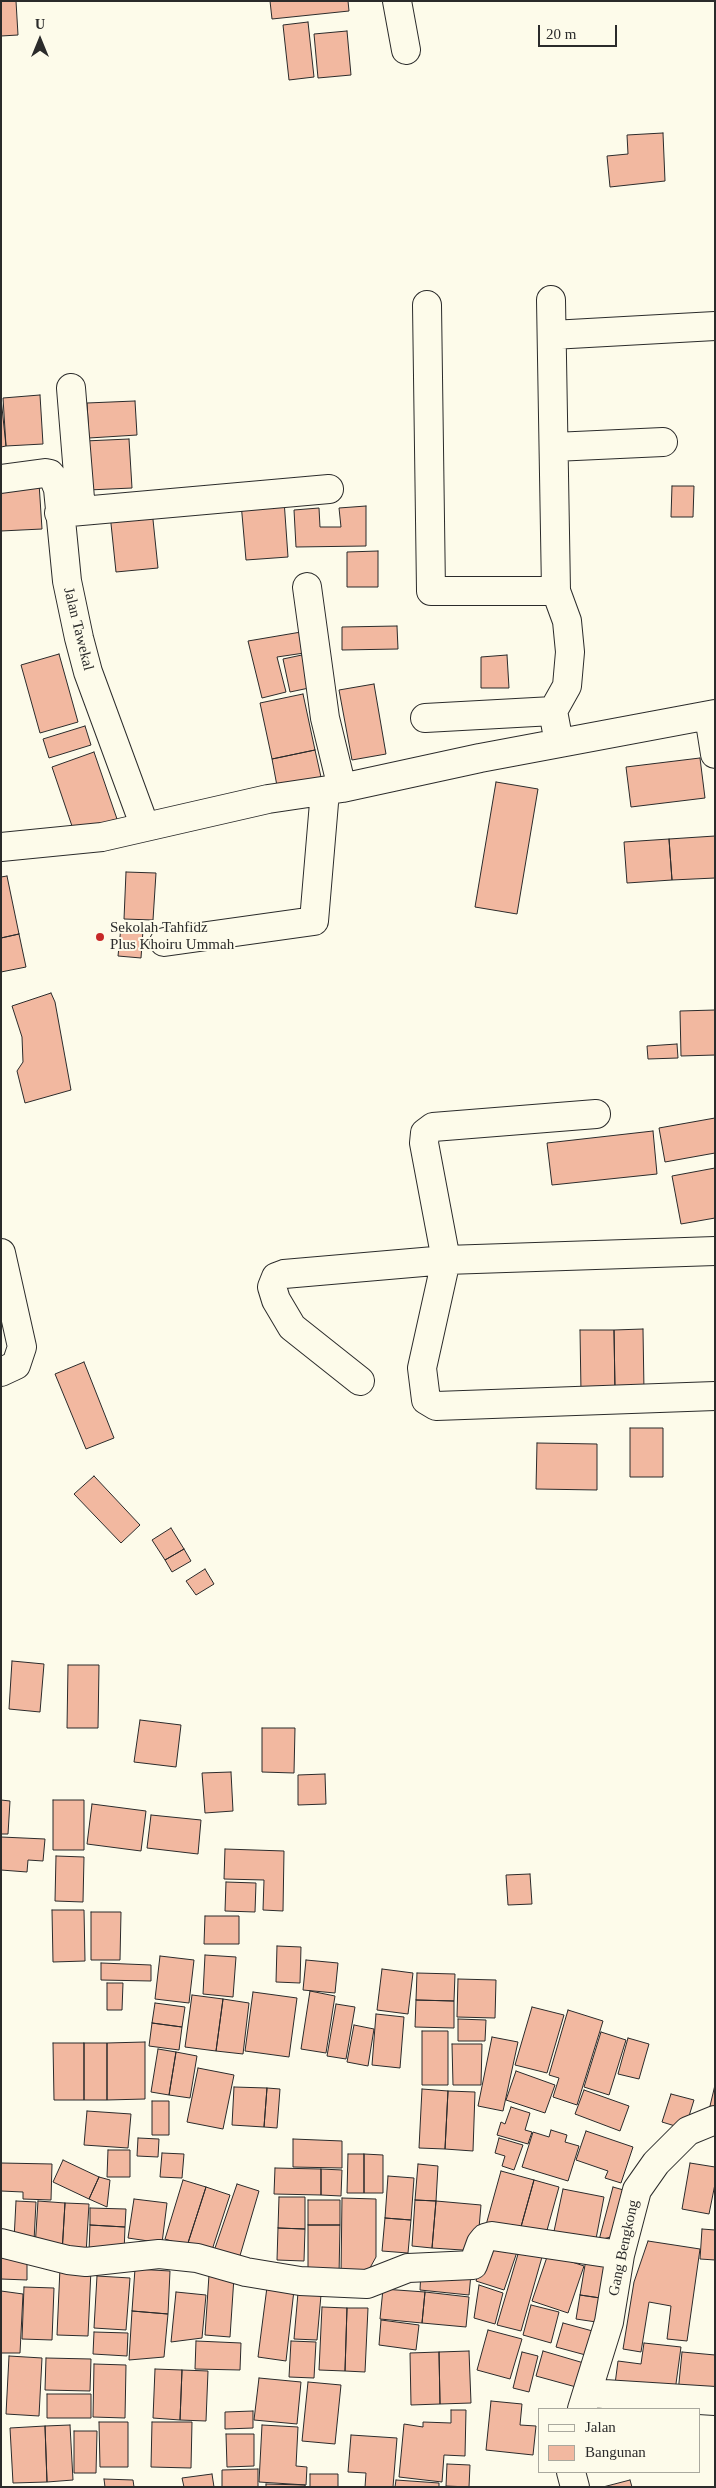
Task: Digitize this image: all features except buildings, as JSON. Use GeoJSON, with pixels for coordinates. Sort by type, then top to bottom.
{"type":"FeatureCollection","features":[{"type":"Feature","properties":{"kind":"street"},"geometry":{"type":"LineString","coordinates":[[397,1],[406,50]]}},
{"type":"Feature","properties":{"kind":"street"},"geometry":{"type":"LineString","coordinates":[[551,300],[556,591],[567,621],[570,652],[567,686],[553,711],[559,743]]}},
{"type":"Feature","properties":{"kind":"street"},"geometry":{"type":"LineString","coordinates":[[426,305],[431,592],[556,591]]}},
{"type":"Feature","properties":{"kind":"street"},"geometry":{"type":"LineString","coordinates":[[552,335],[715,326]]}},
{"type":"Feature","properties":{"kind":"street"},"geometry":{"type":"LineString","coordinates":[[71,388],[70,512],[329,489]]}},
{"type":"Feature","properties":{"kind":"street"},"geometry":{"type":"LineString","coordinates":[[554,447],[663,442]]}},
{"type":"Feature","properties":{"kind":"street","name":"Jalan Tawekal"},"geometry":{"type":"LineString","coordinates":[[1,478],[50,474],[70,512],[66,581],[88,672],[146,827]]}},
{"type":"Feature","properties":{"kind":"street"},"geometry":{"type":"LineString","coordinates":[[164,942],[314,920],[334,790],[307,587]]}},
{"type":"Feature","properties":{"kind":"street"},"geometry":{"type":"LineString","coordinates":[[425,718],[553,711]]}},
{"type":"Feature","properties":{"kind":"street"},"geometry":{"type":"LineString","coordinates":[[1,847],[102,837],[268,799],[334,790],[559,743],[712,715],[715,754]]}},
{"type":"Feature","properties":{"kind":"street"},"geometry":{"type":"LineString","coordinates":[[596,1114],[433,1127],[425,1133],[424,1143],[446,1260],[422,1368],[426,1400],[436,1406],[715,1396]]}},
{"type":"Feature","properties":{"kind":"street"},"geometry":{"type":"LineString","coordinates":[[360,1381],[292,1327],[276,1300],[272,1288],[276,1277],[284,1274],[446,1260],[715,1251]]}},
{"type":"Feature","properties":{"kind":"street"},"geometry":{"type":"LineString","coordinates":[[1,1253],[22,1347],[16,1366],[1,1372]]}},
{"type":"Feature","properties":{"kind":"street","name":"Gang Bengkong"},"geometry":{"type":"LineString","coordinates":[[585,2401],[609,2322],[620,2255],[637,2190],[646,2176],[688,2131],[715,2120]]}},
{"type":"Feature","properties":{"kind":"street"},"geometry":{"type":"LineString","coordinates":[[1,2243],[68,2260],[86,2262],[158,2254],[197,2258],[246,2272],[300,2281],[367,2284],[408,2268],[473,2265],[481,2243],[485,2238],[492,2236],[620,2255]]}},
{"type":"Feature","properties":{"kind":"street"},"geometry":{"type":"LineString","coordinates":[[585,2401],[715,2401]]}},
{"type":"Feature","properties":{"kind":"street"},"geometry":{"type":"LineString","coordinates":[[571,2473],[575,2487]]}},
{"type":"Feature","properties":{"kind":"place","name":"Sekolah Tahfidz Plus Khoiru Ummah"},"geometry":{"type":"Point","coordinates":[100,937]}}]}
